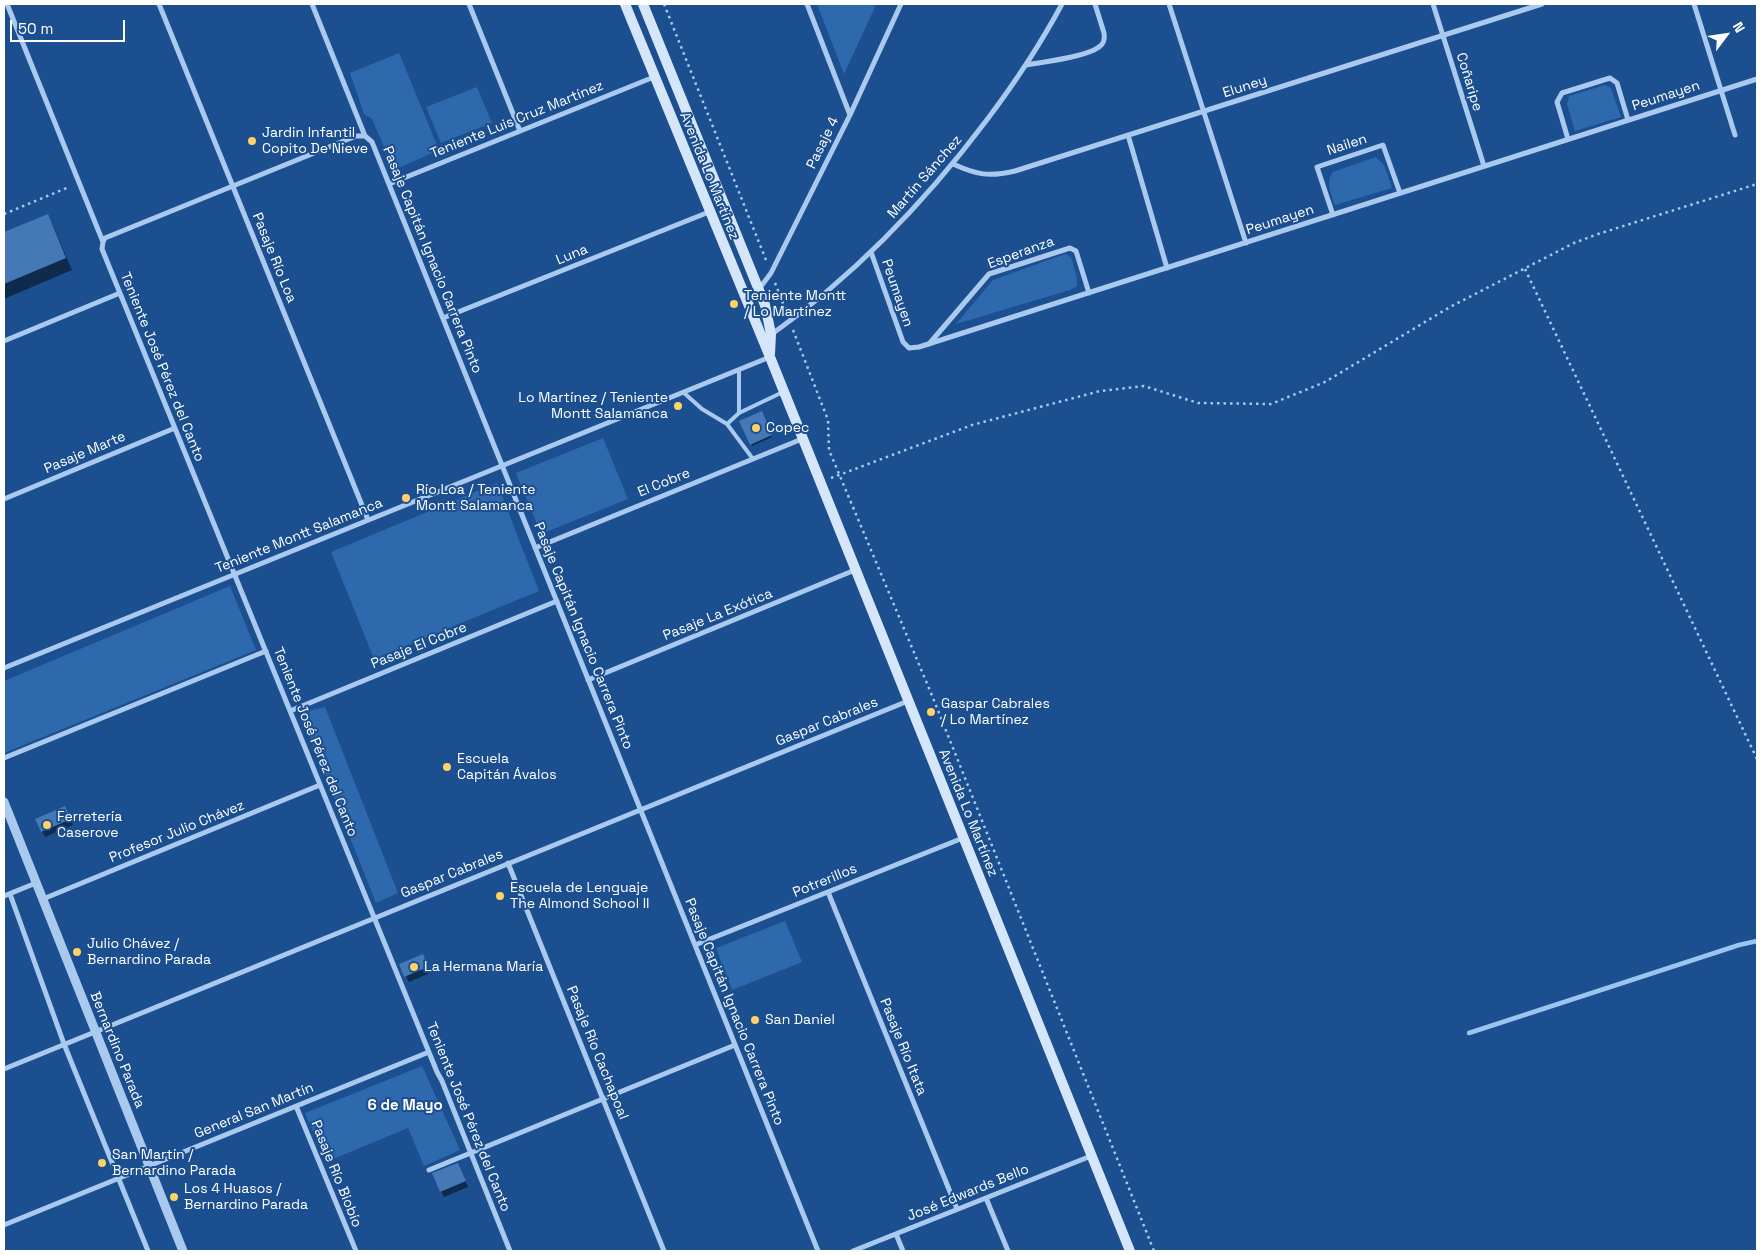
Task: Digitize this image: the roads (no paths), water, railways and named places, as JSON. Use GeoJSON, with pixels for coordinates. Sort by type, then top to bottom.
{"type":"FeatureCollection","features":[{"type":"Feature","properties":{"kind":"main road","name":"Avenida Lo Martínez"},"geometry":{"type":"LineString","coordinates":[[625,4],[770,357],[1130,1251]]}},
{"type":"Feature","properties":{"kind":"main road","name":"Avenida Lo Martínez"},"geometry":{"type":"LineString","coordinates":[[643,4],[765,305],[771,334],[770,357]]}},
{"type":"Feature","properties":{"kind":"street","name":"Teniente José Pérez del Canto"},"geometry":{"type":"LineString","coordinates":[[6,4],[103,242],[102,249],[510,1251]]}},
{"type":"Feature","properties":{"kind":"street","name":"Pasaje Río Loa"},"geometry":{"type":"LineString","coordinates":[[159,4],[368,520]]}},
{"type":"Feature","properties":{"kind":"street","name":"Pasaje Capitán Ignacio Carrera Pinto"},"geometry":{"type":"LineString","coordinates":[[312,4],[365,136],[372,142],[818,1251]]}},
{"type":"Feature","properties":{"kind":"street"},"geometry":{"type":"LineString","coordinates":[[469,4],[520,131]]}},
{"type":"Feature","properties":{"kind":"street"},"geometry":{"type":"LineString","coordinates":[[807,4],[850,115]]}},
{"type":"Feature","properties":{"kind":"street","name":"Pasaje 4"},"geometry":{"type":"LineString","coordinates":[[759,289],[771,273],[850,115],[901,4]]}},
{"type":"Feature","properties":{"kind":"street","name":"Martín Sánchez"},"geometry":{"type":"LineString","coordinates":[[771,334],[821,297],[871,252],[900,224],[953,164],[1026,65],[1062,4]]}},
{"type":"Feature","properties":{"kind":"street"},"geometry":{"type":"LineString","coordinates":[[1026,65],[1072,56],[1101,46],[1104,33],[1095,4]]}},
{"type":"Feature","properties":{"kind":"street"},"geometry":{"type":"LineString","coordinates":[[1170,4],[1246,243]]}},
{"type":"Feature","properties":{"kind":"street","name":"Coñaripe"},"geometry":{"type":"LineString","coordinates":[[1433,4],[1484,166]]}},
{"type":"Feature","properties":{"kind":"street","name":"Eluney"},"geometry":{"type":"LineString","coordinates":[[953,164],[972,173],[988,175],[1010,172],[1542,4]]}},
{"type":"Feature","properties":{"kind":"street"},"geometry":{"type":"LineString","coordinates":[[1694,4],[1735,135]]}},
{"type":"Feature","properties":{"kind":"street","name":"Teniente Luis Cruz Martínez"},"geometry":{"type":"LineString","coordinates":[[389,184],[654,77]]}},
{"type":"Feature","properties":{"kind":"street"},"geometry":{"type":"LineString","coordinates":[[1568,139],[1557,102],[1562,93],[1610,78],[1617,83],[1628,120]]}},
{"type":"Feature","properties":{"kind":"street","name":"Peumayen"},"geometry":{"type":"LineString","coordinates":[[871,252],[903,342],[909,348],[929,344],[1757,79]]}},
{"type":"Feature","properties":{"kind":"street"},"geometry":{"type":"LineString","coordinates":[[1128,135],[1167,268]]}},
{"type":"Feature","properties":{"kind":"street"},"geometry":{"type":"LineString","coordinates":[[103,242],[105,238],[356,136],[365,136]]}},
{"type":"Feature","properties":{"kind":"street","name":"Nailen"},"geometry":{"type":"LineString","coordinates":[[1333,215],[1317,167],[1383,144],[1400,193]]}},
{"type":"Feature","properties":{"kind":"street","name":"Luna"},"geometry":{"type":"LineString","coordinates":[[443,318],[709,212]]}},
{"type":"Feature","properties":{"kind":"street","name":"Esperanza"},"geometry":{"type":"LineString","coordinates":[[929,344],[989,274],[1070,248],[1076,251],[1089,293]]}},
{"type":"Feature","properties":{"kind":"street"},"geometry":{"type":"LineString","coordinates":[[4,341],[120,293]]}},
{"type":"Feature","properties":{"kind":"street","name":"Teniente Montt Salamanca"},"geometry":{"type":"LineString","coordinates":[[4,668],[770,357]]}},
{"type":"Feature","properties":{"kind":"street","name":"Pasaje Marte"},"geometry":{"type":"LineString","coordinates":[[4,499],[175,428]]}},
{"type":"Feature","properties":{"kind":"street","name":"El Cobre"},"geometry":{"type":"LineString","coordinates":[[535,548],[802,439]]}},
{"type":"Feature","properties":{"kind":"street","name":"Pasaje La Exótica"},"geometry":{"type":"LineString","coordinates":[[588,680],[855,570]]}},
{"type":"Feature","properties":{"kind":"street","name":"Pasaje El Cobre"},"geometry":{"type":"LineString","coordinates":[[290,712],[557,601]]}},
{"type":"Feature","properties":{"kind":"street"},"geometry":{"type":"LineString","coordinates":[[4,758],[266,651]]}},
{"type":"Feature","properties":{"kind":"street","name":"Gaspar Cabrales"},"geometry":{"type":"LineString","coordinates":[[4,1069],[908,701]]}},
{"type":"Feature","properties":{"kind":"street","name":"Profesor Julio Chávez"},"geometry":{"type":"LineString","coordinates":[[43,899],[320,785]]}},
{"type":"Feature","properties":{"kind":"street","name":"Bernardino Parada"},"geometry":{"type":"LineString","coordinates":[[4,802],[183,1251]]}},
{"type":"Feature","properties":{"kind":"street","name":"Potrerillos"},"geometry":{"type":"LineString","coordinates":[[695,945],[963,838]]}},
{"type":"Feature","properties":{"kind":"street","name":"Pasaje Río Cachapoal"},"geometry":{"type":"LineString","coordinates":[[508,863],[664,1251]]}},
{"type":"Feature","properties":{"kind":"street"},"geometry":{"type":"LineString","coordinates":[[4,896],[36,883]]}},
{"type":"Feature","properties":{"kind":"street","name":"Pasaje Río Itata"},"geometry":{"type":"LineString","coordinates":[[828,892],[957,1209]]}},
{"type":"Feature","properties":{"kind":"street"},"geometry":{"type":"LineString","coordinates":[[10,894],[64,1044],[148,1251]]}},
{"type":"Feature","properties":{"kind":"street"},"geometry":{"type":"LineString","coordinates":[[430,1170],[735,1045]]}},
{"type":"Feature","properties":{"kind":"street","name":"General San Martín"},"geometry":{"type":"LineString","coordinates":[[4,1224],[429,1052]]}},
{"type":"Feature","properties":{"kind":"street","name":"Pasaje Río Biobío"},"geometry":{"type":"LineString","coordinates":[[296,1106],[356,1251]]}},
{"type":"Feature","properties":{"kind":"street","name":"José Edwards Bello"},"geometry":{"type":"LineString","coordinates":[[853,1251],[1091,1156]]}},
{"type":"Feature","properties":{"kind":"street"},"geometry":{"type":"LineString","coordinates":[[986,1198],[1008,1251]]}},
{"type":"Feature","properties":{"kind":"street"},"geometry":{"type":"LineString","coordinates":[[896,1234],[903,1251]]}},
{"type":"Feature","properties":{"kind":"lane"},"geometry":{"type":"LineString","coordinates":[[739,370],[739,413]]}},
{"type":"Feature","properties":{"kind":"lane"},"geometry":{"type":"LineString","coordinates":[[727,424],[739,413],[783,391]]}},
{"type":"Feature","properties":{"kind":"lane"},"geometry":{"type":"LineString","coordinates":[[683,392],[702,409],[727,424],[753,459]]}},
{"type":"Feature","properties":{"kind":"waterway"},"geometry":{"type":"LineString","coordinates":[[1469,1033],[1739,945],[1757,941]]}},
{"type":"Feature","properties":{"kind":"place","name":"Jardin Infantil Copito De Nieve"},"geometry":{"type":"Point","coordinates":[252,141]}},
{"type":"Feature","properties":{"kind":"place","name":"Teniente Montt / Lo Martínez"},"geometry":{"type":"Point","coordinates":[734,304]}},
{"type":"Feature","properties":{"kind":"place","name":"Lo Martínez / Teniente Montt Salamanca"},"geometry":{"type":"Point","coordinates":[678,406]}},
{"type":"Feature","properties":{"kind":"place","name":"Copec"},"geometry":{"type":"Point","coordinates":[756,428]}},
{"type":"Feature","properties":{"kind":"place","name":"Río Loa / Teniente Montt Salamanca"},"geometry":{"type":"Point","coordinates":[406,498]}},
{"type":"Feature","properties":{"kind":"place","name":"Gaspar Cabrales / Lo Martínez"},"geometry":{"type":"Point","coordinates":[931,712]}},
{"type":"Feature","properties":{"kind":"place","name":"Escuela Capitán Ávalos"},"geometry":{"type":"Point","coordinates":[447,767]}},
{"type":"Feature","properties":{"kind":"place","name":"Ferretería Caserove"},"geometry":{"type":"Point","coordinates":[47,825]}},
{"type":"Feature","properties":{"kind":"place","name":"Escuela de Lenguaje The Almond School II"},"geometry":{"type":"Point","coordinates":[500,896]}},
{"type":"Feature","properties":{"kind":"place","name":"Julio Chávez / Bernardino Parada"},"geometry":{"type":"Point","coordinates":[77,952]}},
{"type":"Feature","properties":{"kind":"place","name":"La Hermana María"},"geometry":{"type":"Point","coordinates":[414,967]}},
{"type":"Feature","properties":{"kind":"place","name":"San Daniel"},"geometry":{"type":"Point","coordinates":[755,1020]}},
{"type":"Feature","properties":{"kind":"place","name":"San Martín / Bernardino Parada"},"geometry":{"type":"Point","coordinates":[102,1163]}},
{"type":"Feature","properties":{"kind":"place","name":"Los 4 Huasos / Bernardino Parada"},"geometry":{"type":"Point","coordinates":[174,1197]}},
{"type":"Feature","properties":{"kind":"district","name":"6 de Mayo"},"geometry":{"type":"Point","coordinates":[405,1106]}}]}
